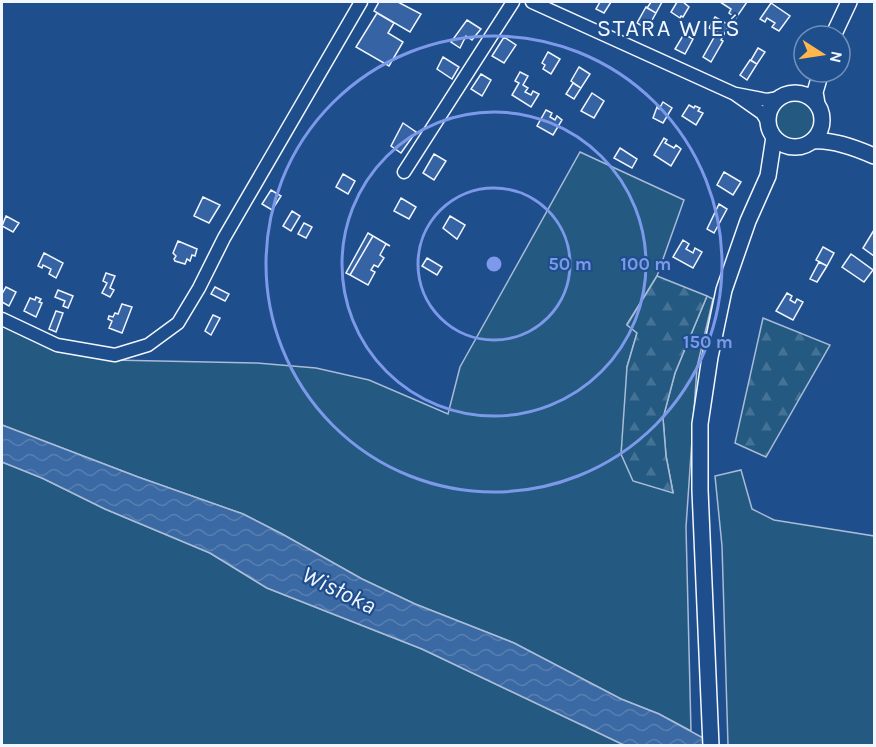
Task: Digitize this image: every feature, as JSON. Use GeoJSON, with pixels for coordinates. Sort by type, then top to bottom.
{"type":"FeatureCollection","features":[{"type":"Feature","properties":{"kind":"main road"},"geometry":{"type":"LineString","coordinates":[[839,24],[849,2]]}},
{"type":"Feature","properties":{"kind":"main road"},"geometry":{"type":"LineString","coordinates":[[795,147],[783,145],[774,137],[767,121],[770,109],[785,95],[805,84]]}},
{"type":"Feature","properties":{"kind":"main road"},"geometry":{"type":"LineString","coordinates":[[812,141],[820,131],[815,92],[817,84]]}},
{"type":"Feature","properties":{"kind":"main road"},"geometry":{"type":"LineString","coordinates":[[785,95],[806,95],[819,111],[827,128],[846,139],[851,146]]}},
{"type":"Feature","properties":{"kind":"main road"},"geometry":{"type":"LineString","coordinates":[[711,746],[700,490],[700,424],[710,357],[724,290],[748,221],[768,176],[774,137]]}},
{"type":"Feature","properties":{"kind":"main road"},"geometry":{"type":"LineString","coordinates":[[768,176],[775,170],[786,152],[812,141],[822,140],[851,146],[874,156]]}},
{"type":"Feature","properties":{"kind":"street"},"geometry":{"type":"LineString","coordinates":[[2,319],[57,345],[116,355],[148,345],[178,323],[199,288],[224,238],[361,2]]}},
{"type":"Feature","properties":{"kind":"street"},"geometry":{"type":"LineString","coordinates":[[404,172],[513,2]]}},
{"type":"Feature","properties":{"kind":"street"},"geometry":{"type":"LineString","coordinates":[[532,2],[735,93],[767,100],[785,95]]}},
{"type":"Feature","properties":{"kind":"street"},"geometry":{"type":"LineString","coordinates":[[735,93],[762,113],[767,121]]}},
{"type":"Feature","properties":{"kind":"green space"},"geometry":{"type":"Polygon","coordinates":[[[795,100],[803,101],[809,106],[814,112],[814,128],[809,134],[803,139],[795,140],[787,139],[781,134],[776,128],[775,120],[776,112],[781,106],[787,101],[795,100]]]}},
{"type":"Feature","properties":{"kind":"green space"},"geometry":{"type":"Polygon","coordinates":[[[580,152],[684,200],[657,276],[627,324],[637,333],[627,367],[634,481],[673,492],[666,456],[663,418],[675,373],[707,296],[713,299],[697,367],[686,527],[691,731],[659,714],[621,699],[514,643],[415,604],[362,579],[243,514],[2,425],[2,320],[111,360],[257,363],[316,368],[369,380],[448,414],[460,367],[580,152]]]}},
{"type":"Feature","properties":{"kind":"green space"},"geometry":{"type":"Polygon","coordinates":[[[657,276],[707,296],[675,373],[663,418],[666,456],[673,493],[633,481],[621,454],[627,367],[637,333],[627,325],[657,276]]]}},
{"type":"Feature","properties":{"kind":"green space"},"geometry":{"type":"Polygon","coordinates":[[[763,318],[830,345],[766,457],[735,443],[763,318]]]}},
{"type":"Feature","properties":{"kind":"green space"},"geometry":{"type":"Polygon","coordinates":[[[2,462],[210,553],[267,588],[422,649],[624,745],[2,745],[2,462]]]}},
{"type":"Feature","properties":{"kind":"green space"},"geometry":{"type":"Polygon","coordinates":[[[741,470],[752,509],[774,520],[874,536],[874,745],[728,745],[722,546],[715,476],[741,470]]]}},
{"type":"Feature","properties":{"kind":"water","name":"Wisłoka"},"geometry":{"type":"Polygon","coordinates":[[[2,425],[243,514],[362,579],[415,604],[514,643],[621,699],[659,714],[716,745],[624,745],[422,649],[267,588],[210,553],[2,462],[2,425]]]}},
{"type":"Feature","properties":{"kind":"building"},"geometry":{"type":"Polygon","coordinates":[[[379,2],[398,2],[421,14],[410,32],[374,11],[379,2]]]}},
{"type":"Feature","properties":{"kind":"building"},"geometry":{"type":"Polygon","coordinates":[[[600,2],[611,2],[604,13],[596,9],[600,2]]]}},
{"type":"Feature","properties":{"kind":"building"},"geometry":{"type":"Polygon","coordinates":[[[651,2],[662,2],[656,13],[647,8],[651,2]]]}},
{"type":"Feature","properties":{"kind":"building"},"geometry":{"type":"Polygon","coordinates":[[[677,2],[683,2],[689,7],[680,18],[671,12],[677,2]]]}},
{"type":"Feature","properties":{"kind":"building"},"geometry":{"type":"Polygon","coordinates":[[[720,2],[747,2],[736,18],[729,13],[731,9],[720,2]]]}},
{"type":"Feature","properties":{"kind":"building"},"geometry":{"type":"Polygon","coordinates":[[[771,3],[790,16],[779,31],[772,27],[775,23],[767,18],[765,22],[760,19],[771,3]]]}},
{"type":"Feature","properties":{"kind":"building"},"geometry":{"type":"Polygon","coordinates":[[[646,7],[656,13],[647,29],[637,23],[646,7]]]}},
{"type":"Feature","properties":{"kind":"building"},"geometry":{"type":"Polygon","coordinates":[[[377,13],[394,23],[388,33],[403,42],[389,66],[356,47],[377,13]]]}},
{"type":"Feature","properties":{"kind":"building"},"geometry":{"type":"Polygon","coordinates":[[[715,17],[729,25],[711,62],[703,57],[717,32],[709,28],[715,17]]]}},
{"type":"Feature","properties":{"kind":"building"},"geometry":{"type":"Polygon","coordinates":[[[467,20],[481,29],[472,40],[466,36],[460,48],[451,42],[467,20]]]}},
{"type":"Feature","properties":{"kind":"building"},"geometry":{"type":"Polygon","coordinates":[[[684,34],[693,39],[685,54],[675,49],[684,34]]]}},
{"type":"Feature","properties":{"kind":"building"},"geometry":{"type":"Polygon","coordinates":[[[504,37],[516,45],[504,63],[492,56],[504,37]]]}},
{"type":"Feature","properties":{"kind":"building"},"geometry":{"type":"Polygon","coordinates":[[[758,48],[765,52],[757,64],[751,60],[758,48]]]}},
{"type":"Feature","properties":{"kind":"building"},"geometry":{"type":"Polygon","coordinates":[[[548,52],[560,59],[551,74],[543,69],[545,65],[542,63],[548,52]]]}},
{"type":"Feature","properties":{"kind":"building"},"geometry":{"type":"Polygon","coordinates":[[[443,57],[459,67],[452,79],[437,69],[443,57]]]}},
{"type":"Feature","properties":{"kind":"building"},"geometry":{"type":"Polygon","coordinates":[[[750,60],[757,64],[747,80],[740,75],[750,60]]]}},
{"type":"Feature","properties":{"kind":"building"},"geometry":{"type":"Polygon","coordinates":[[[579,67],[590,74],[581,88],[571,81],[579,67]]]}},
{"type":"Feature","properties":{"kind":"building"},"geometry":{"type":"Polygon","coordinates":[[[520,72],[528,76],[523,85],[528,88],[525,92],[531,95],[533,91],[539,94],[531,107],[512,95],[519,83],[515,81],[520,72]]]}},
{"type":"Feature","properties":{"kind":"building"},"geometry":{"type":"Polygon","coordinates":[[[481,74],[491,80],[482,96],[471,89],[481,74]]]}},
{"type":"Feature","properties":{"kind":"building"},"geometry":{"type":"Polygon","coordinates":[[[573,83],[581,88],[574,99],[566,94],[573,83]]]}},
{"type":"Feature","properties":{"kind":"building"},"geometry":{"type":"Polygon","coordinates":[[[592,93],[604,101],[594,118],[581,111],[592,93]]]}},
{"type":"Feature","properties":{"kind":"building"},"geometry":{"type":"Polygon","coordinates":[[[663,102],[672,108],[663,123],[653,118],[657,107],[659,109],[663,102]]]}},
{"type":"Feature","properties":{"kind":"building"},"geometry":{"type":"Polygon","coordinates":[[[689,105],[700,108],[698,111],[703,113],[696,125],[682,116],[689,105]]]}},
{"type":"Feature","properties":{"kind":"building"},"geometry":{"type":"Polygon","coordinates":[[[546,110],[552,113],[550,117],[555,120],[557,116],[562,120],[553,135],[537,126],[546,110]]]}},
{"type":"Feature","properties":{"kind":"building"},"geometry":{"type":"Polygon","coordinates":[[[403,123],[416,132],[401,153],[391,146],[403,123]]]}},
{"type":"Feature","properties":{"kind":"building"},"geometry":{"type":"Polygon","coordinates":[[[664,138],[667,140],[665,143],[674,148],[676,145],[681,149],[671,166],[654,155],[664,138]]]}},
{"type":"Feature","properties":{"kind":"building"},"geometry":{"type":"Polygon","coordinates":[[[620,148],[637,159],[632,168],[614,158],[620,148]]]}},
{"type":"Feature","properties":{"kind":"building"},"geometry":{"type":"Polygon","coordinates":[[[434,154],[446,161],[434,180],[423,173],[434,154]]]}},
{"type":"Feature","properties":{"kind":"building"},"geometry":{"type":"Polygon","coordinates":[[[724,172],[741,182],[733,195],[717,185],[724,172]]]}},
{"type":"Feature","properties":{"kind":"building"},"geometry":{"type":"Polygon","coordinates":[[[343,174],[355,181],[348,194],[336,187],[343,174]]]}},
{"type":"Feature","properties":{"kind":"building"},"geometry":{"type":"Polygon","coordinates":[[[271,190],[281,196],[272,210],[262,204],[271,190]]]}},
{"type":"Feature","properties":{"kind":"building"},"geometry":{"type":"Polygon","coordinates":[[[203,197],[220,205],[209,223],[194,216],[203,197]]]}},
{"type":"Feature","properties":{"kind":"building"},"geometry":{"type":"Polygon","coordinates":[[[401,198],[416,207],[409,219],[394,211],[401,198]]]}},
{"type":"Feature","properties":{"kind":"building"},"geometry":{"type":"Polygon","coordinates":[[[719,204],[727,209],[714,233],[707,229],[719,204]]]}},
{"type":"Feature","properties":{"kind":"building"},"geometry":{"type":"Polygon","coordinates":[[[292,211],[300,216],[291,231],[283,226],[292,211]]]}},
{"type":"Feature","properties":{"kind":"building"},"geometry":{"type":"Polygon","coordinates":[[[6,216],[19,223],[13,232],[2,226],[6,216]]]}},
{"type":"Feature","properties":{"kind":"building"},"geometry":{"type":"Polygon","coordinates":[[[450,216],[465,225],[457,239],[443,228],[450,216]]]}},
{"type":"Feature","properties":{"kind":"building"},"geometry":{"type":"Polygon","coordinates":[[[304,223],[312,227],[306,238],[298,234],[304,223]]]}},
{"type":"Feature","properties":{"kind":"building"},"geometry":{"type":"Polygon","coordinates":[[[874,230],[874,256],[863,248],[874,230]]]}},
{"type":"Feature","properties":{"kind":"building"},"geometry":{"type":"Polygon","coordinates":[[[368,233],[373,236],[350,275],[346,273],[368,233]]]}},
{"type":"Feature","properties":{"kind":"building"},"geometry":{"type":"Polygon","coordinates":[[[373,236],[390,246],[386,244],[380,255],[384,258],[378,267],[374,265],[371,270],[375,272],[368,285],[350,275],[373,236]]]}},
{"type":"Feature","properties":{"kind":"building"},"geometry":{"type":"Polygon","coordinates":[[[683,240],[689,244],[686,249],[693,253],[695,248],[702,252],[693,268],[673,257],[683,240]]]}},
{"type":"Feature","properties":{"kind":"building"},"geometry":{"type":"Polygon","coordinates":[[[178,241],[197,249],[195,256],[192,255],[190,261],[187,259],[185,264],[174,259],[176,256],[173,253],[178,241]]]}},
{"type":"Feature","properties":{"kind":"building"},"geometry":{"type":"Polygon","coordinates":[[[823,247],[834,253],[827,266],[816,260],[823,247]]]}},
{"type":"Feature","properties":{"kind":"building"},"geometry":{"type":"Polygon","coordinates":[[[44,253],[63,263],[56,278],[49,274],[51,269],[43,265],[42,268],[38,266],[44,253]]]}},
{"type":"Feature","properties":{"kind":"building"},"geometry":{"type":"Polygon","coordinates":[[[851,254],[873,270],[864,282],[842,267],[851,254]]]}},
{"type":"Feature","properties":{"kind":"building"},"geometry":{"type":"Polygon","coordinates":[[[427,258],[442,267],[437,275],[422,266],[427,258]]]}},
{"type":"Feature","properties":{"kind":"building"},"geometry":{"type":"Polygon","coordinates":[[[819,262],[827,266],[817,282],[810,279],[819,262]]]}},
{"type":"Feature","properties":{"kind":"building"},"geometry":{"type":"Polygon","coordinates":[[[106,273],[115,276],[110,288],[114,290],[110,297],[102,293],[107,283],[103,281],[106,273]]]}},
{"type":"Feature","properties":{"kind":"building"},"geometry":{"type":"Polygon","coordinates":[[[6,287],[16,292],[9,306],[2,302],[2,294],[6,287]]]}},
{"type":"Feature","properties":{"kind":"building"},"geometry":{"type":"Polygon","coordinates":[[[215,287],[229,294],[225,301],[211,294],[215,287]]]}},
{"type":"Feature","properties":{"kind":"building"},"geometry":{"type":"Polygon","coordinates":[[[58,290],[73,296],[68,308],[63,306],[65,301],[55,297],[58,290]]]}},
{"type":"Feature","properties":{"kind":"building"},"geometry":{"type":"Polygon","coordinates":[[[787,293],[792,296],[790,300],[795,303],[797,299],[803,302],[793,320],[776,311],[787,293]]]}},
{"type":"Feature","properties":{"kind":"building"},"geometry":{"type":"Polygon","coordinates":[[[36,297],[41,299],[39,302],[42,303],[36,317],[24,311],[30,298],[35,300],[36,297]]]}},
{"type":"Feature","properties":{"kind":"building"},"geometry":{"type":"Polygon","coordinates":[[[122,304],[132,307],[122,333],[109,328],[112,321],[108,319],[115,313],[118,314],[122,304]]]}},
{"type":"Feature","properties":{"kind":"building"},"geometry":{"type":"Polygon","coordinates":[[[56,311],[63,313],[56,332],[49,329],[56,311]]]}},
{"type":"Feature","properties":{"kind":"building"},"geometry":{"type":"Polygon","coordinates":[[[213,315],[220,318],[211,335],[205,331],[213,315]]]}},
{"type":"Feature","properties":{"kind":"district","name":"STARA WIEŚ"},"geometry":{"type":"Point","coordinates":[669,28]}}]}
